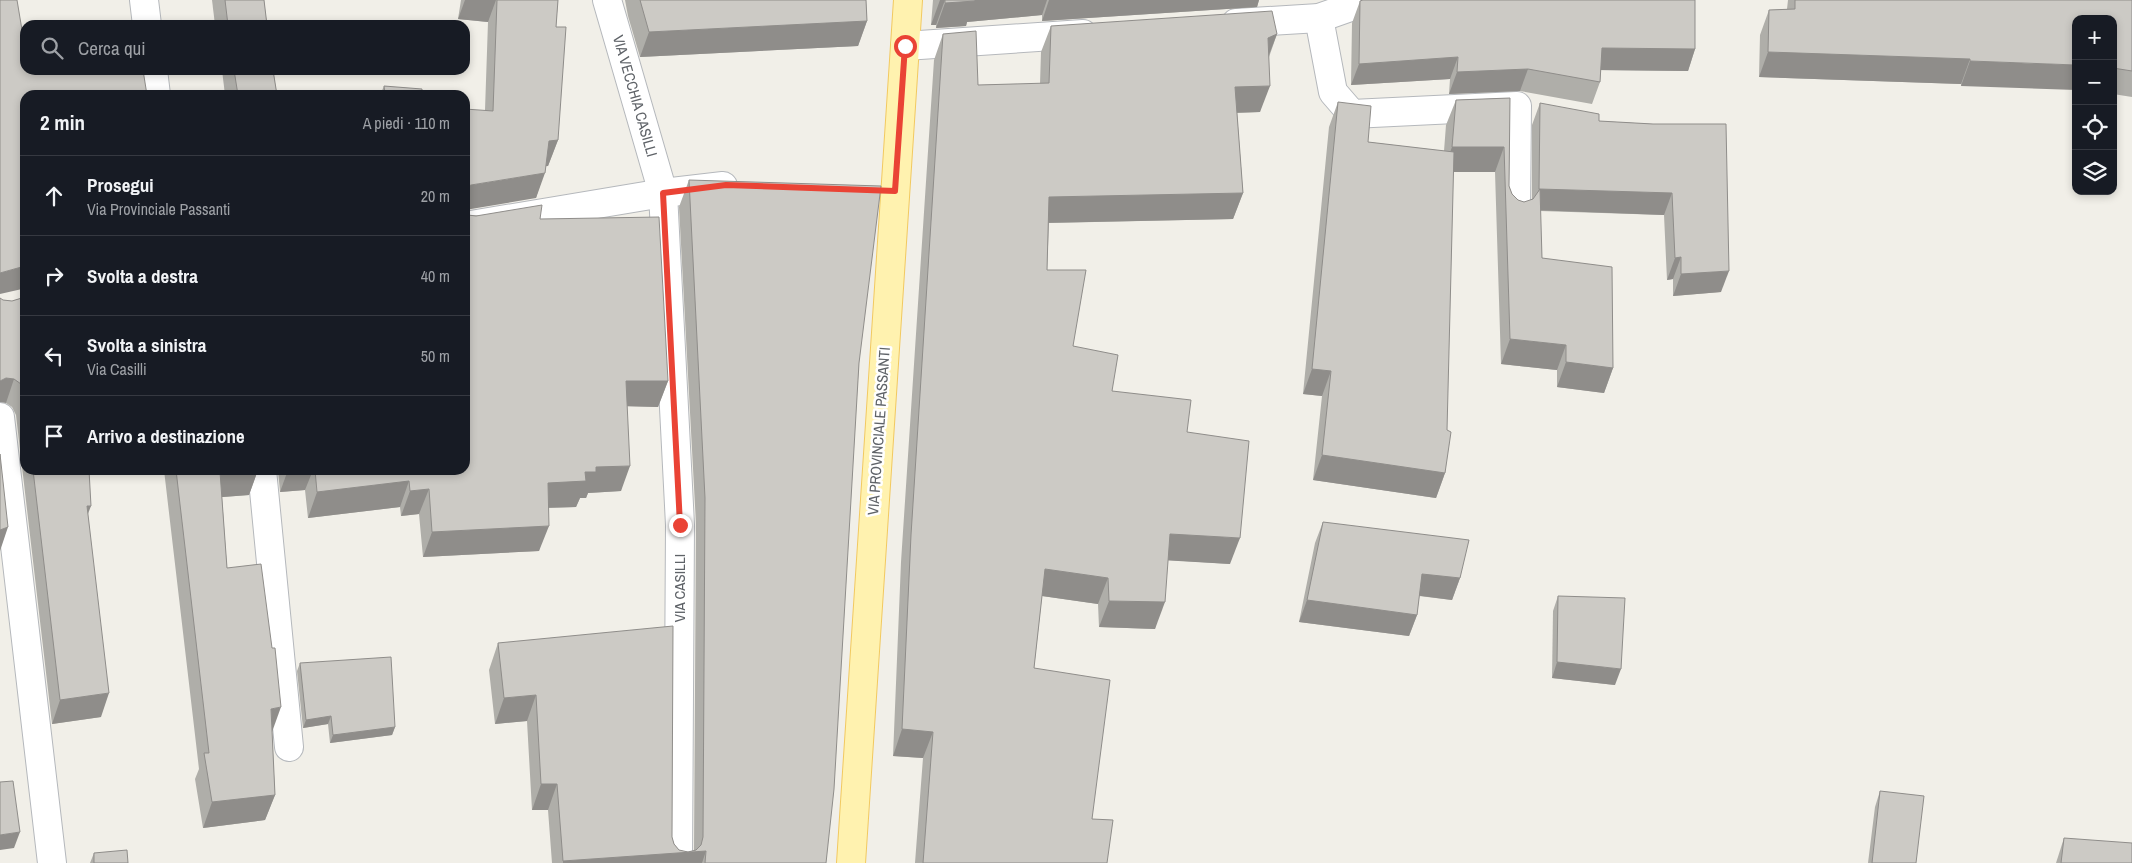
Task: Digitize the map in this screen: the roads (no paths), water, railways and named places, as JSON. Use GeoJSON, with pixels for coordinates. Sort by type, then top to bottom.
{"type":"FeatureCollection","features":[{"type":"Feature","properties":{"kind":"main road","name":"VIA PROVINCIALE PASSANTI"},"geometry":{"type":"LineString","coordinates":[[851,863],[885,190],[905,46],[908,0]]}},
{"type":"Feature","properties":{"kind":"street"},"geometry":{"type":"LineString","coordinates":[[144,0],[146,20]]}},
{"type":"Feature","properties":{"kind":"street","name":"VIA VECCHIA CASILLI"},"geometry":{"type":"LineString","coordinates":[[607,0],[663,193]]}},
{"type":"Feature","properties":{"kind":"street"},"geometry":{"type":"LineString","coordinates":[[1211,24],[1319,18],[1370,0]]}},
{"type":"Feature","properties":{"kind":"street"},"geometry":{"type":"LineString","coordinates":[[1319,18],[1333,92],[1352,114],[1517,106],[1545,111]]}},
{"type":"Feature","properties":{"kind":"street"},"geometry":{"type":"LineString","coordinates":[[905,46],[1112,32]]}},
{"type":"Feature","properties":{"kind":"street"},"geometry":{"type":"LineString","coordinates":[[154,75],[155,90]]}},
{"type":"Feature","properties":{"kind":"street"},"geometry":{"type":"LineString","coordinates":[[1516,211],[1517,106]]}},
{"type":"Feature","properties":{"kind":"street"},"geometry":{"type":"LineString","coordinates":[[470,225],[663,193],[726,185],[746,186]]}},
{"type":"Feature","properties":{"kind":"street","name":"VIA CASILLI"},"geometry":{"type":"LineString","coordinates":[[663,193],[680,525],[678,863]]}},
{"type":"Feature","properties":{"kind":"street"},"geometry":{"type":"LineString","coordinates":[[0,417],[52,863]]}},
{"type":"Feature","properties":{"kind":"street"},"geometry":{"type":"LineString","coordinates":[[262,475],[289,747]]}}]}
